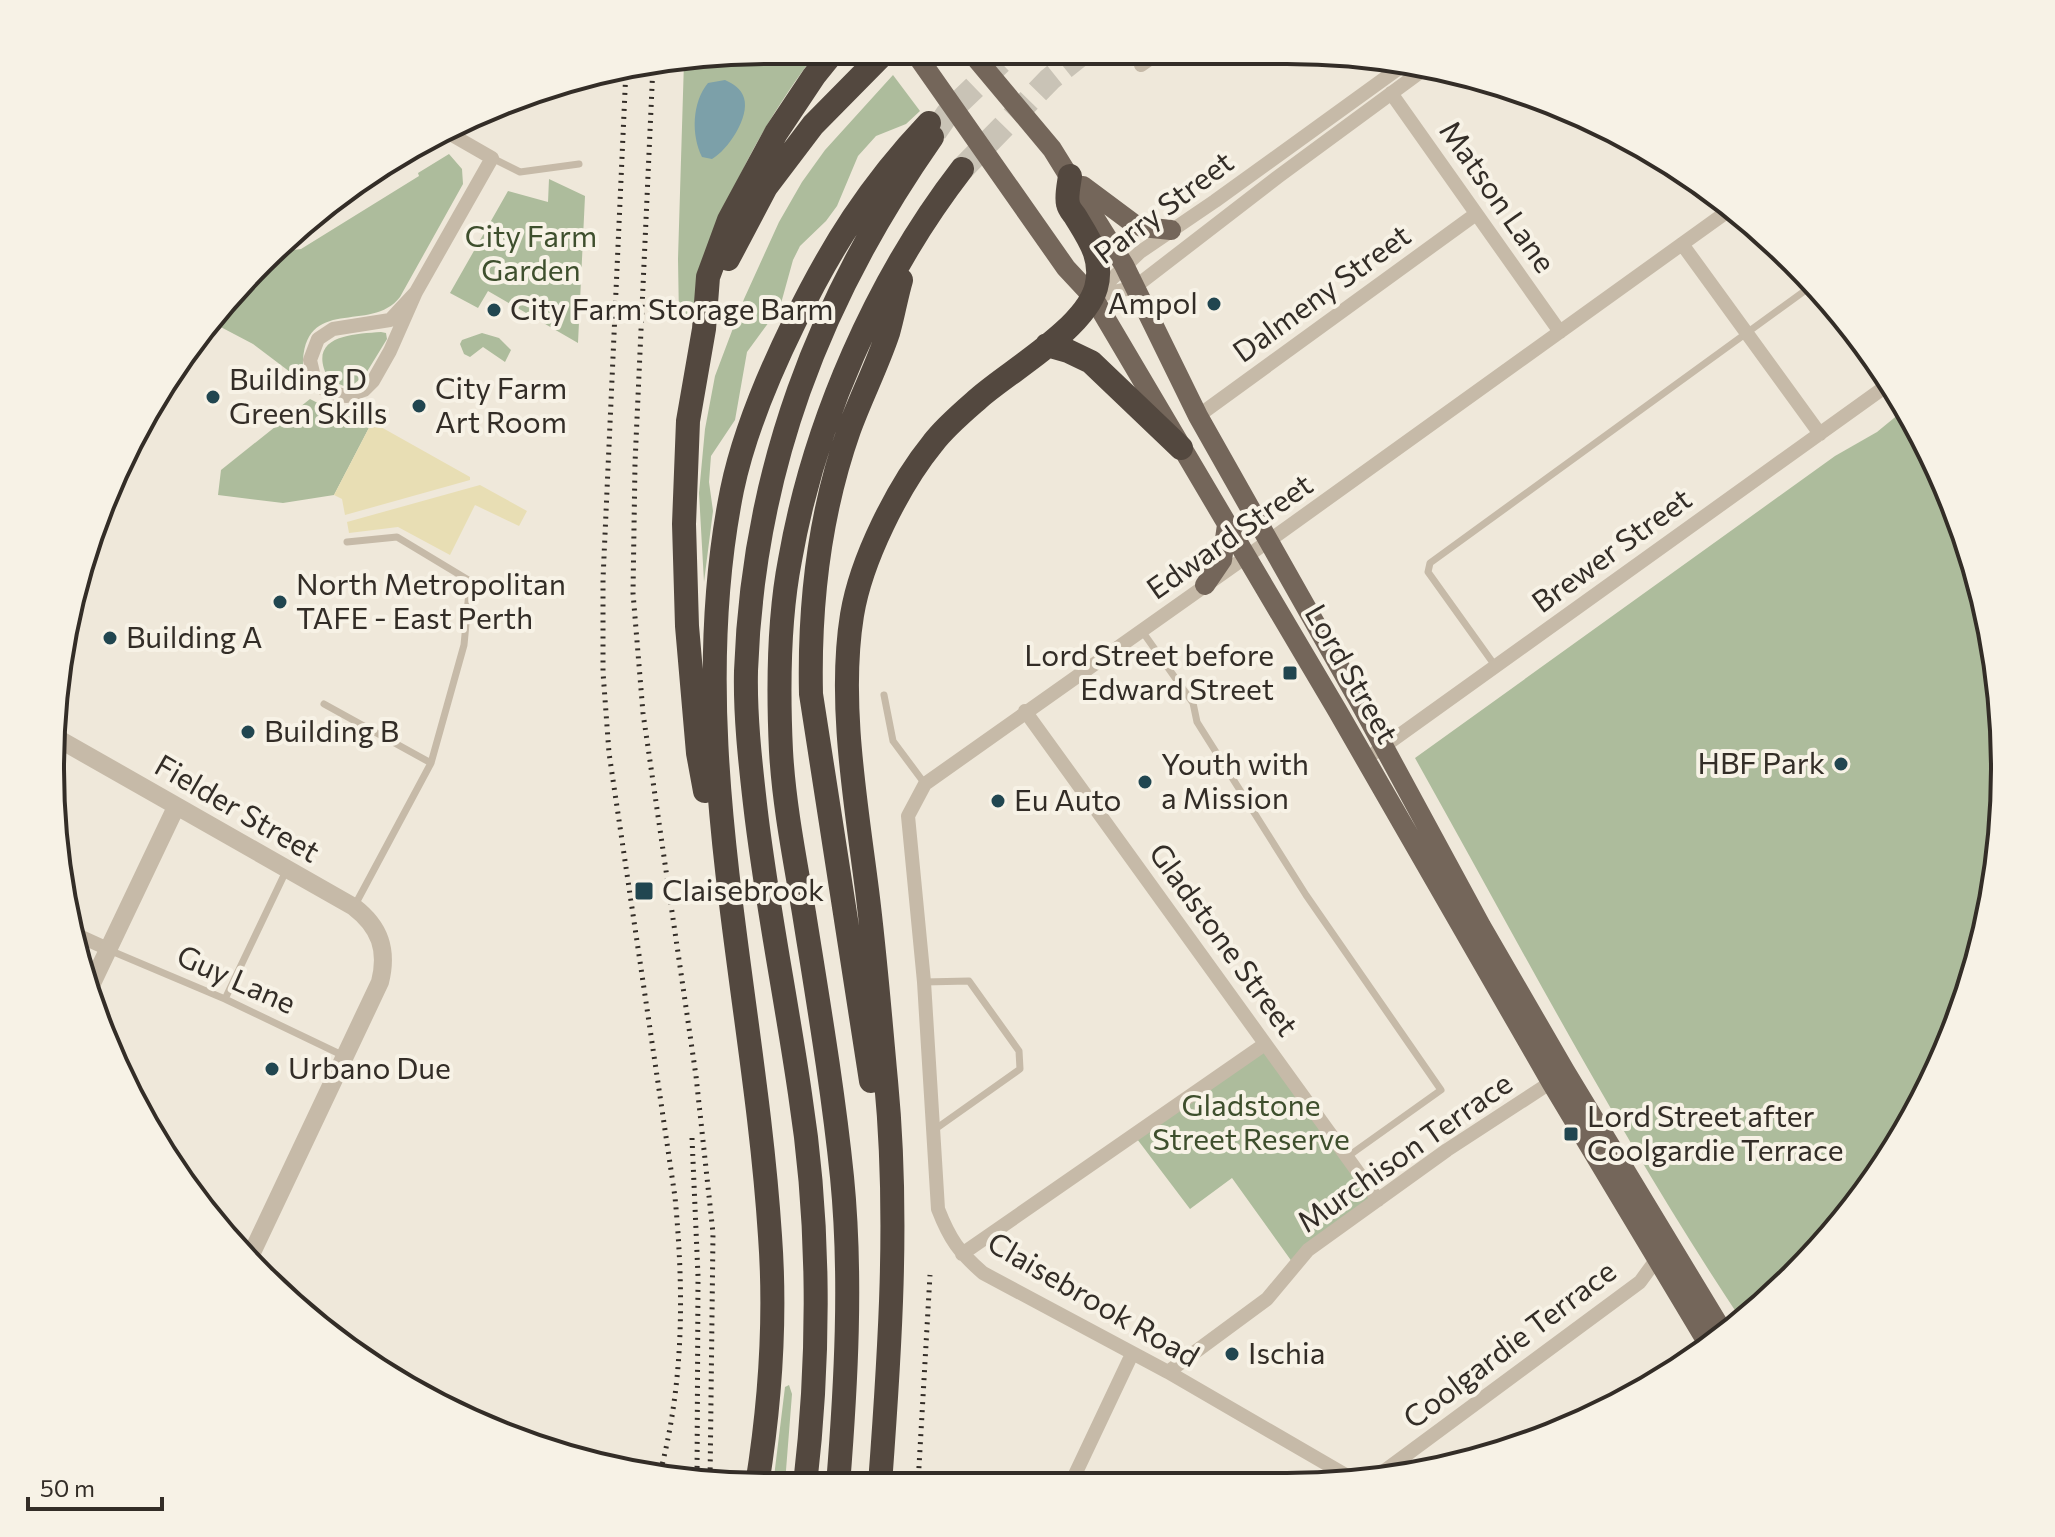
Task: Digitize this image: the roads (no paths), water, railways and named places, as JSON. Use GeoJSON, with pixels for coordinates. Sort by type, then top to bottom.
{"type":"FeatureCollection","features":[{"type":"Feature","properties":{"kind":"highway"},"geometry":{"type":"LineString","coordinates":[[736,949],[698,753],[687,626],[684,524],[688,421],[704,329],[708,277],[729,220],[776,133],[824,64]]}},
{"type":"Feature","properties":{"kind":"highway"},"geometry":{"type":"LineString","coordinates":[[704,329],[728,259],[766,187],[813,125],[873,64]]}},
{"type":"Feature","properties":{"kind":"highway"},"geometry":{"type":"LineString","coordinates":[[759,1473],[771,1334],[771,1239],[716,752],[717,606],[732,488],[774,366],[824,264],[841,234],[899,154],[932,128],[848,276],[801,381],[778,450],[762,520],[751,597],[746,674],[750,760],[763,870],[801,1097],[810,1179],[814,1307],[806,1473]]}},
{"type":"Feature","properties":{"kind":"highway"},"geometry":{"type":"LineString","coordinates":[[839,1473],[847,1326],[843,1181],[782,753],[782,633],[789,560],[813,464],[839,392],[870,317],[909,246],[938,199],[962,169]]}},
{"type":"Feature","properties":{"kind":"highway"},"geometry":{"type":"LineString","coordinates":[[881,1473],[888,1375],[892,1187],[887,1086],[852,779],[848,674],[852,613],[871,553],[893,506],[934,441],[979,398],[1073,323],[1093,297],[1099,262],[1068,204],[1070,176]]}},
{"type":"Feature","properties":{"kind":"highway"},"geometry":{"type":"LineString","coordinates":[[891,1272],[876,1119],[811,694],[809,636],[816,564],[828,502],[849,430],[887,333],[909,246]]}},
{"type":"Feature","properties":{"kind":"highway"},"geometry":{"type":"LineString","coordinates":[[1047,345],[1091,362],[1181,448]]}},
{"type":"Feature","properties":{"kind":"main road","name":"Lord Street"},"geometry":{"type":"LineString","coordinates":[[923,64],[1066,268],[1093,297],[1366,760],[1664,1255],[1704,1335]]}},
{"type":"Feature","properties":{"kind":"main road","name":"Lord Street"},"geometry":{"type":"LineString","coordinates":[[981,64],[1052,149],[1124,265],[1198,416],[1384,747],[1558,1077]]}},
{"type":"Feature","properties":{"kind":"main road"},"geometry":{"type":"LineString","coordinates":[[1070,176],[1134,224],[1171,230]]}},
{"type":"Feature","properties":{"kind":"main road"},"geometry":{"type":"LineString","coordinates":[[1205,585],[1222,560],[1227,525]]}},
{"type":"Feature","properties":{"kind":"main road","name":"Lord Street"},"geometry":{"type":"LineString","coordinates":[[1664,1255],[1717,1325]]}},
{"type":"Feature","properties":{"kind":"street","name":"Parry Street"},"geometry":{"type":"LineString","coordinates":[[1093,297],[1124,265],[1393,73]]}},
{"type":"Feature","properties":{"kind":"street","name":"Parry Street"},"geometry":{"type":"LineString","coordinates":[[1093,297],[1135,287],[1412,76]]}},
{"type":"Feature","properties":{"kind":"street","name":"Matson Lane"},"geometry":{"type":"LineString","coordinates":[[1391,93],[1560,332]]}},
{"type":"Feature","properties":{"kind":"street"},"geometry":{"type":"LineString","coordinates":[[416,292],[390,320],[338,327],[318,339],[310,361],[314,377],[321,387],[336,395],[359,393],[369,386],[390,351],[416,292],[492,158],[456,137]]}},
{"type":"Feature","properties":{"kind":"street","name":"Dalmeny Street"},"geometry":{"type":"LineString","coordinates":[[1198,416],[1476,214]]}},
{"type":"Feature","properties":{"kind":"street","name":"Edward Street"},"geometry":{"type":"LineString","coordinates":[[924,982],[908,816],[925,784],[1722,215]]}},
{"type":"Feature","properties":{"kind":"street"},"geometry":{"type":"LineString","coordinates":[[1682,244],[1820,434]]}},
{"type":"Feature","properties":{"kind":"street","name":"Brewer Street"},"geometry":{"type":"LineString","coordinates":[[1366,760],[1880,390]]}},
{"type":"Feature","properties":{"kind":"street","name":"Gladstone Street"},"geometry":{"type":"LineString","coordinates":[[1025,711],[1378,1200]]}},
{"type":"Feature","properties":{"kind":"street","name":"Fielder Street"},"geometry":{"type":"LineString","coordinates":[[65,743],[366,916],[381,939],[384,953],[380,982],[344,1056]]}},
{"type":"Feature","properties":{"kind":"street"},"geometry":{"type":"LineString","coordinates":[[95,976],[176,807]]}},
{"type":"Feature","properties":{"kind":"street"},"geometry":{"type":"LineString","coordinates":[[85,939],[108,949]]}},
{"type":"Feature","properties":{"kind":"street","name":"Claisebrook Road"},"geometry":{"type":"LineString","coordinates":[[924,982],[938,1209],[949,1237],[962,1254],[983,1273],[1168,1372],[1338,1471]]}},
{"type":"Feature","properties":{"kind":"street"},"geometry":{"type":"LineString","coordinates":[[962,1254],[1265,1044]]}},
{"type":"Feature","properties":{"kind":"street"},"geometry":{"type":"LineString","coordinates":[[254,1249],[344,1056]]}},
{"type":"Feature","properties":{"kind":"street","name":"Murchison Terrace"},"geometry":{"type":"LineString","coordinates":[[1168,1372],[1267,1299],[1308,1250],[1447,1150],[1558,1077]]}},
{"type":"Feature","properties":{"kind":"street","name":"Coolgardie Terrace"},"geometry":{"type":"LineString","coordinates":[[1393,1464],[1640,1282],[1664,1255]]}},
{"type":"Feature","properties":{"kind":"street"},"geometry":{"type":"LineString","coordinates":[[1076,1473],[1132,1354]]}},
{"type":"Feature","properties":{"kind":"lane"},"geometry":{"type":"LineString","coordinates":[[492,158],[520,172],[579,164]]}},
{"type":"Feature","properties":{"kind":"lane"},"geometry":{"type":"LineString","coordinates":[[1496,667],[1428,572],[1430,563],[1804,291]]}},
{"type":"Feature","properties":{"kind":"lane"},"geometry":{"type":"LineString","coordinates":[[347,542],[397,537],[470,581],[464,645],[431,763],[354,907]]}},
{"type":"Feature","properties":{"kind":"lane"},"geometry":{"type":"LineString","coordinates":[[1142,631],[1193,703],[1197,722],[1306,895],[1441,1090],[1347,1157]]}},
{"type":"Feature","properties":{"kind":"lane"},"geometry":{"type":"LineString","coordinates":[[884,695],[893,741],[925,784]]}},
{"type":"Feature","properties":{"kind":"lane"},"geometry":{"type":"LineString","coordinates":[[324,704],[431,763]]}},
{"type":"Feature","properties":{"kind":"lane"},"geometry":{"type":"LineString","coordinates":[[225,999],[286,870]]}},
{"type":"Feature","properties":{"kind":"lane","name":"Guy Lane"},"geometry":{"type":"LineString","coordinates":[[108,949],[225,999],[344,1056]]}},
{"type":"Feature","properties":{"kind":"lane"},"geometry":{"type":"LineString","coordinates":[[924,982],[969,981],[1019,1051],[1020,1069],[934,1130]]}},
{"type":"Feature","properties":{"kind":"water"},"geometry":{"type":"Polygon","coordinates":[[[725,80],[743,95],[744,114],[725,148],[712,159],[702,157],[696,139],[696,109],[708,83],[725,80]]]}},
{"type":"Feature","properties":{"kind":"tunnel"},"geometry":{"type":"LineString","coordinates":[[935,132],[948,113],[999,64]]}},
{"type":"Feature","properties":{"kind":"tunnel"},"geometry":{"type":"LineString","coordinates":[[962,169],[1050,79],[1069,64]]}},
{"type":"Feature","properties":{"kind":"railway"},"geometry":{"type":"LineString","coordinates":[[653,74],[635,463],[633,593],[643,713],[696,1076],[713,1233],[710,1470]]}},
{"type":"Feature","properties":{"kind":"railway"},"geometry":{"type":"LineString","coordinates":[[626,79],[603,579],[603,672],[609,753],[678,1232],[681,1302],[678,1370],[662,1464]]}},
{"type":"Feature","properties":{"kind":"railway"},"geometry":{"type":"LineString","coordinates":[[692,1138],[698,1276],[697,1469]]}},
{"type":"Feature","properties":{"kind":"railway"},"geometry":{"type":"LineString","coordinates":[[919,1473],[930,1275]]}},
{"type":"Feature","properties":{"kind":"place","name":"Ampol"},"geometry":{"type":"Point","coordinates":[1214,304]}},
{"type":"Feature","properties":{"kind":"place","name":"City Farm Storage Barm"},"geometry":{"type":"Point","coordinates":[494,310]}},
{"type":"Feature","properties":{"kind":"place","name":"Building D Green Skills"},"geometry":{"type":"Point","coordinates":[213,397]}},
{"type":"Feature","properties":{"kind":"place","name":"City Farm Art Room"},"geometry":{"type":"Point","coordinates":[419,406]}},
{"type":"Feature","properties":{"kind":"place","name":"North Metropolitan TAFE - East Perth"},"geometry":{"type":"Point","coordinates":[280,602]}},
{"type":"Feature","properties":{"kind":"place","name":"Building A"},"geometry":{"type":"Point","coordinates":[110,638]}},
{"type":"Feature","properties":{"kind":"place","name":"Lord Street before Edward Street"},"geometry":{"type":"Point","coordinates":[1290,673]}},
{"type":"Feature","properties":{"kind":"place","name":"Building B"},"geometry":{"type":"Point","coordinates":[248,732]}},
{"type":"Feature","properties":{"kind":"place","name":"HBF Park"},"geometry":{"type":"Point","coordinates":[1841,764]}},
{"type":"Feature","properties":{"kind":"place","name":"Youth with a Mission"},"geometry":{"type":"Point","coordinates":[1145,782]}},
{"type":"Feature","properties":{"kind":"place","name":"Eu Auto"},"geometry":{"type":"Point","coordinates":[998,801]}},
{"type":"Feature","properties":{"kind":"place","name":"Claisebrook"},"geometry":{"type":"Point","coordinates":[644,891]}},
{"type":"Feature","properties":{"kind":"place","name":"Urbano Due"},"geometry":{"type":"Point","coordinates":[272,1069]}},
{"type":"Feature","properties":{"kind":"place","name":"Lord Street after Coolgardie Terrace"},"geometry":{"type":"Point","coordinates":[1571,1134]}},
{"type":"Feature","properties":{"kind":"place","name":"Ischia"},"geometry":{"type":"Point","coordinates":[1232,1354]}},
{"type":"Feature","properties":{"kind":"park label","name":"City Farm Garden"},"geometry":{"type":"Point","coordinates":[531,254]}},
{"type":"Feature","properties":{"kind":"park label","name":"Gladstone Street Reserve"},"geometry":{"type":"Point","coordinates":[1251,1123]}}]}
